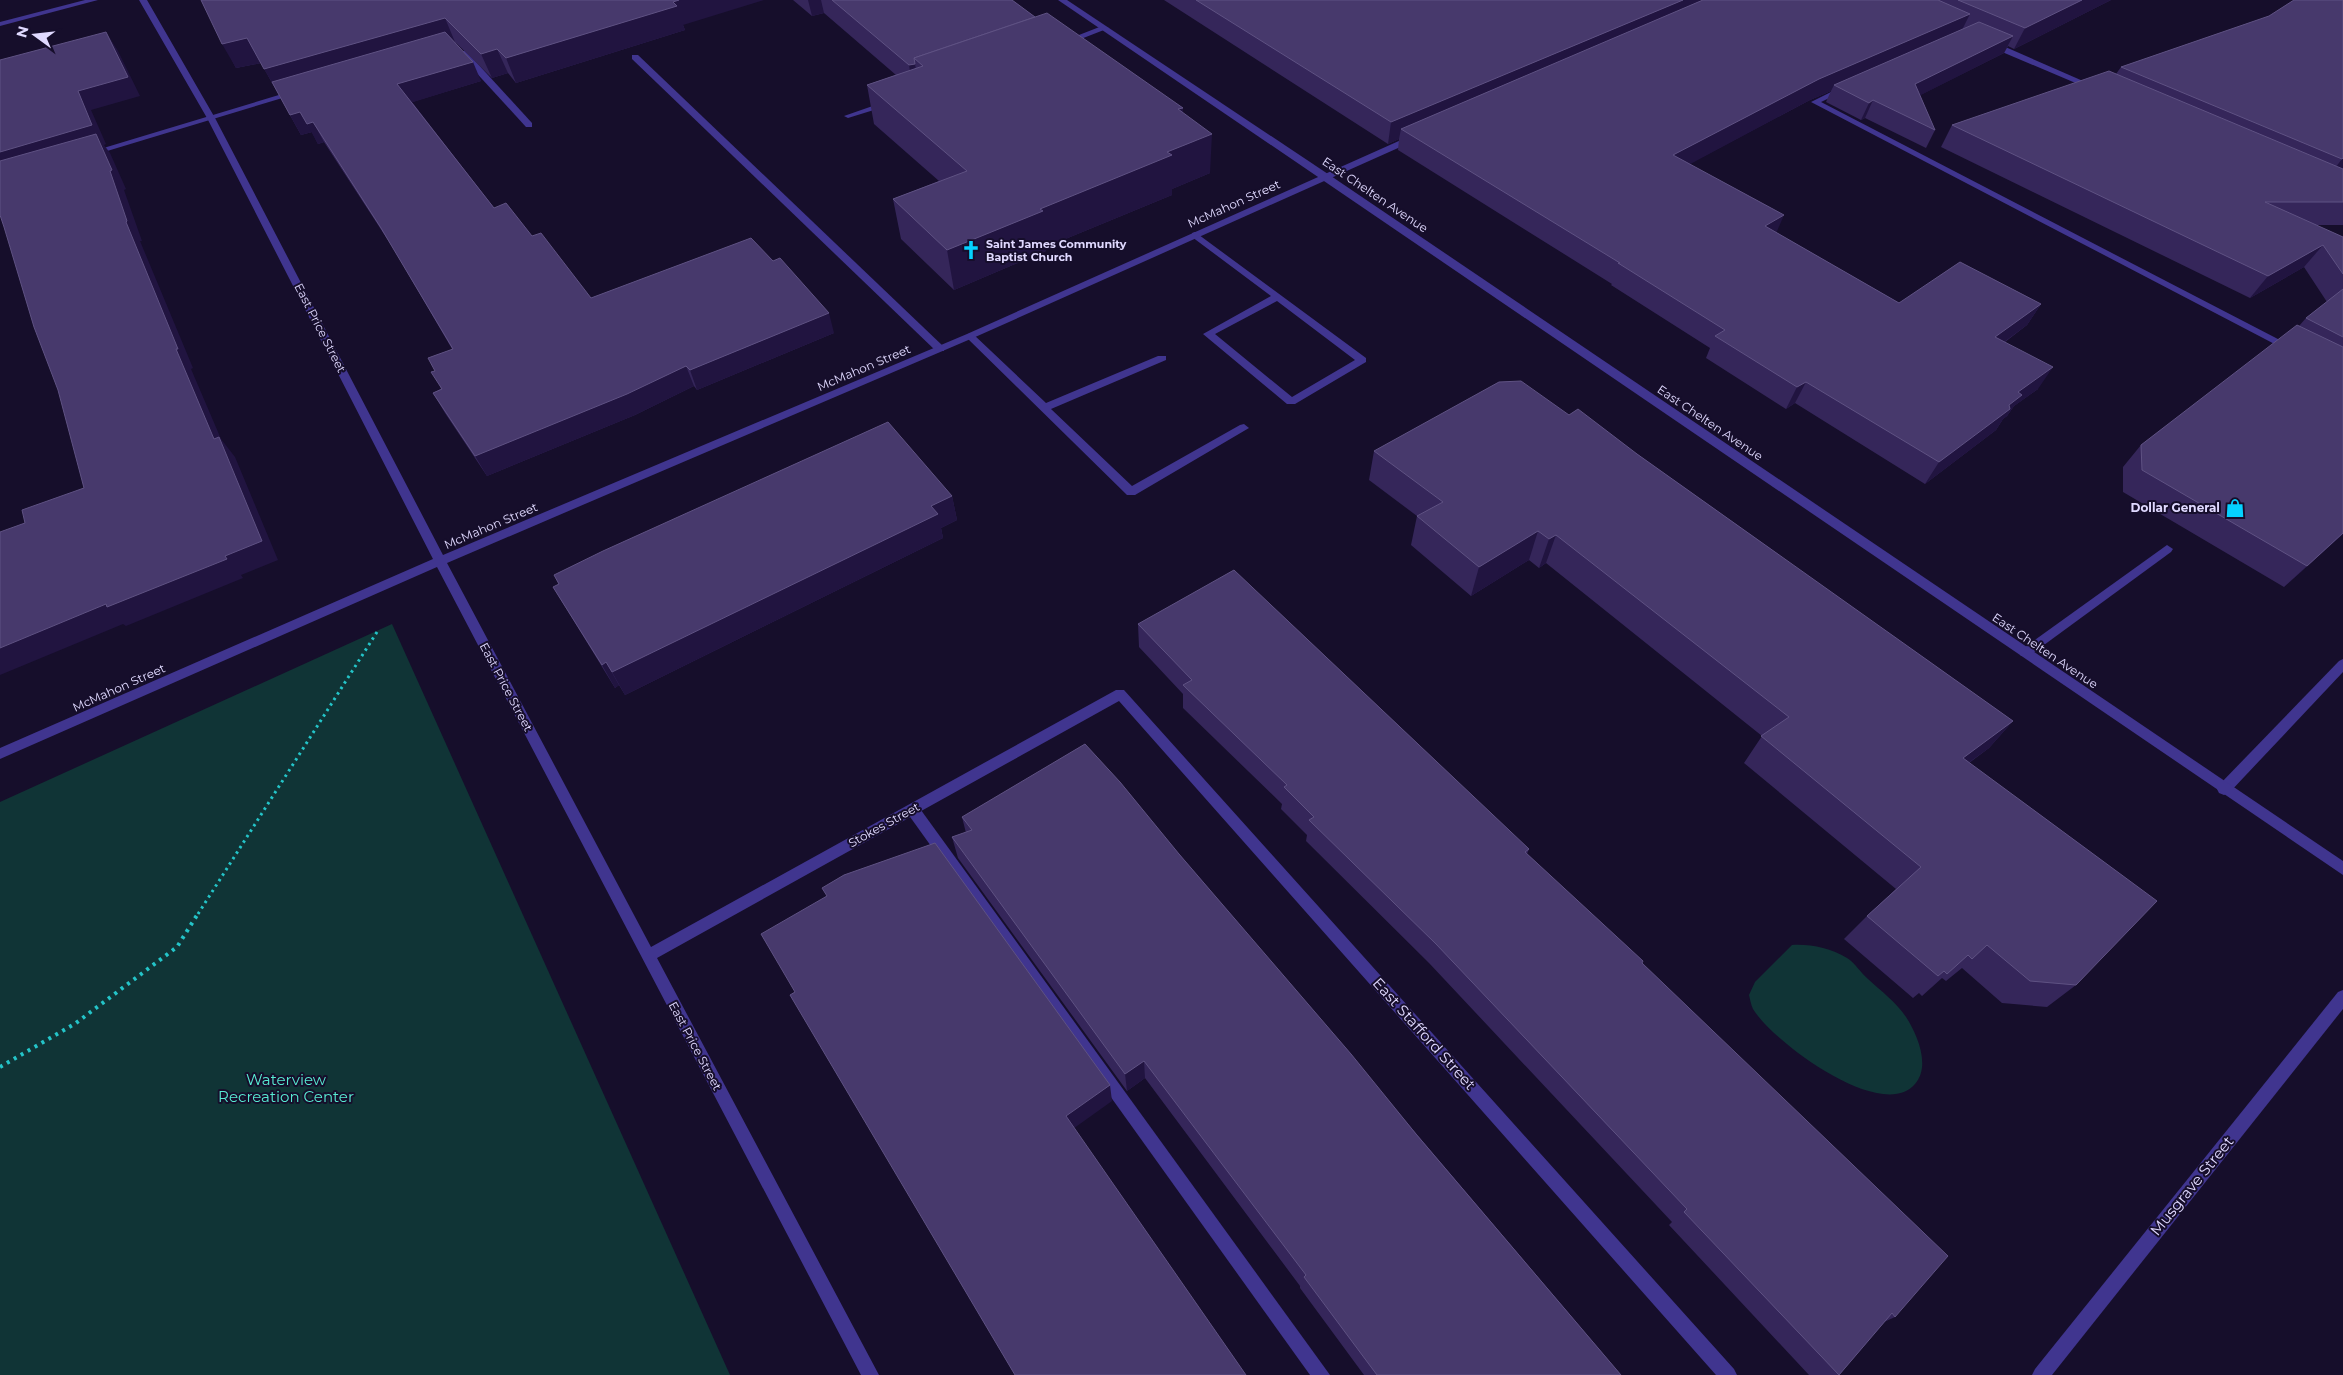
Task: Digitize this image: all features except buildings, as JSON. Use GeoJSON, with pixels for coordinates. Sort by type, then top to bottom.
{"type":"FeatureCollection","features":[{"type":"Feature","properties":{"kind":"street"},"geometry":{"type":"LineString","coordinates":[[0,24],[94,0]]}},
{"type":"Feature","properties":{"kind":"street","name":"East Price Street"},"geometry":{"type":"LineString","coordinates":[[143,0],[211,118],[440,561],[870,1375]]}},
{"type":"Feature","properties":{"kind":"street","name":"East Chelten Avenue"},"geometry":{"type":"LineString","coordinates":[[1062,0],[1325,176],[2343,869]]}},
{"type":"Feature","properties":{"kind":"street"},"geometry":{"type":"LineString","coordinates":[[1059,44],[1105,28]]}},
{"type":"Feature","properties":{"kind":"street"},"geometry":{"type":"LineString","coordinates":[[1979,39],[2107,93]]}},
{"type":"Feature","properties":{"kind":"street"},"geometry":{"type":"LineString","coordinates":[[456,46],[529,125]]}},
{"type":"Feature","properties":{"kind":"street"},"geometry":{"type":"LineString","coordinates":[[635,58],[940,349]]}},
{"type":"Feature","properties":{"kind":"street"},"geometry":{"type":"LineString","coordinates":[[1851,86],[1815,102],[2299,353]]}},
{"type":"Feature","properties":{"kind":"street"},"geometry":{"type":"LineString","coordinates":[[83,155],[306,90]]}},
{"type":"Feature","properties":{"kind":"street"},"geometry":{"type":"LineString","coordinates":[[848,116],[894,100]]}},
{"type":"Feature","properties":{"kind":"street","name":"McMahon Street"},"geometry":{"type":"LineString","coordinates":[[0,754],[440,561],[970,336],[1325,176],[1421,135]]}},
{"type":"Feature","properties":{"kind":"street"},"geometry":{"type":"LineString","coordinates":[[1195,235],[1362,360],[1291,402],[1208,334],[1277,297]]}},
{"type":"Feature","properties":{"kind":"street"},"geometry":{"type":"LineString","coordinates":[[970,336],[1131,492],[1244,428]]}},
{"type":"Feature","properties":{"kind":"street"},"geometry":{"type":"LineString","coordinates":[[1044,408],[1162,358]]}},
{"type":"Feature","properties":{"kind":"street"},"geometry":{"type":"LineString","coordinates":[[2025,653],[2167,549]]}},
{"type":"Feature","properties":{"kind":"street"},"geometry":{"type":"LineString","coordinates":[[2224,789],[2343,664]]}},
{"type":"Feature","properties":{"kind":"street","name":"Stokes Street"},"geometry":{"type":"LineString","coordinates":[[648,956],[1120,694]]}},
{"type":"Feature","properties":{"kind":"street","name":"East Stafford Street"},"geometry":{"type":"LineString","coordinates":[[1120,694],[1728,1375]]}},
{"type":"Feature","properties":{"kind":"street"},"geometry":{"type":"LineString","coordinates":[[913,810],[1321,1375]]}},
{"type":"Feature","properties":{"kind":"street","name":"Musgrave Street"},"geometry":{"type":"LineString","coordinates":[[2041,1375],[2343,997]]}},
{"type":"Feature","properties":{"kind":"path"},"geometry":{"type":"LineString","coordinates":[[0,1067],[76,1023],[177,947],[378,630]]}},
{"type":"Feature","properties":{"kind":"green space","name":"Waterview Recreation Center"},"geometry":{"type":"Polygon","coordinates":[[[392,624],[730,1375],[0,1375],[0,802],[392,624]]]}},
{"type":"Feature","properties":{"kind":"green space"},"geometry":{"type":"Polygon","coordinates":[[[1792,945],[1820,947],[1847,958],[1898,1006],[1910,1024],[1921,1050],[1922,1068],[1920,1077],[1915,1084],[1899,1093],[1879,1093],[1855,1086],[1829,1074],[1804,1058],[1764,1023],[1753,1009],[1749,995],[1755,982],[1792,945]]]}},
{"type":"Feature","properties":{"kind":"place","name":"Saint James Community Baptist Church"},"geometry":{"type":"Point","coordinates":[971,250]}},
{"type":"Feature","properties":{"kind":"place","name":"Dollar General"},"geometry":{"type":"Point","coordinates":[2235,508]}}]}
